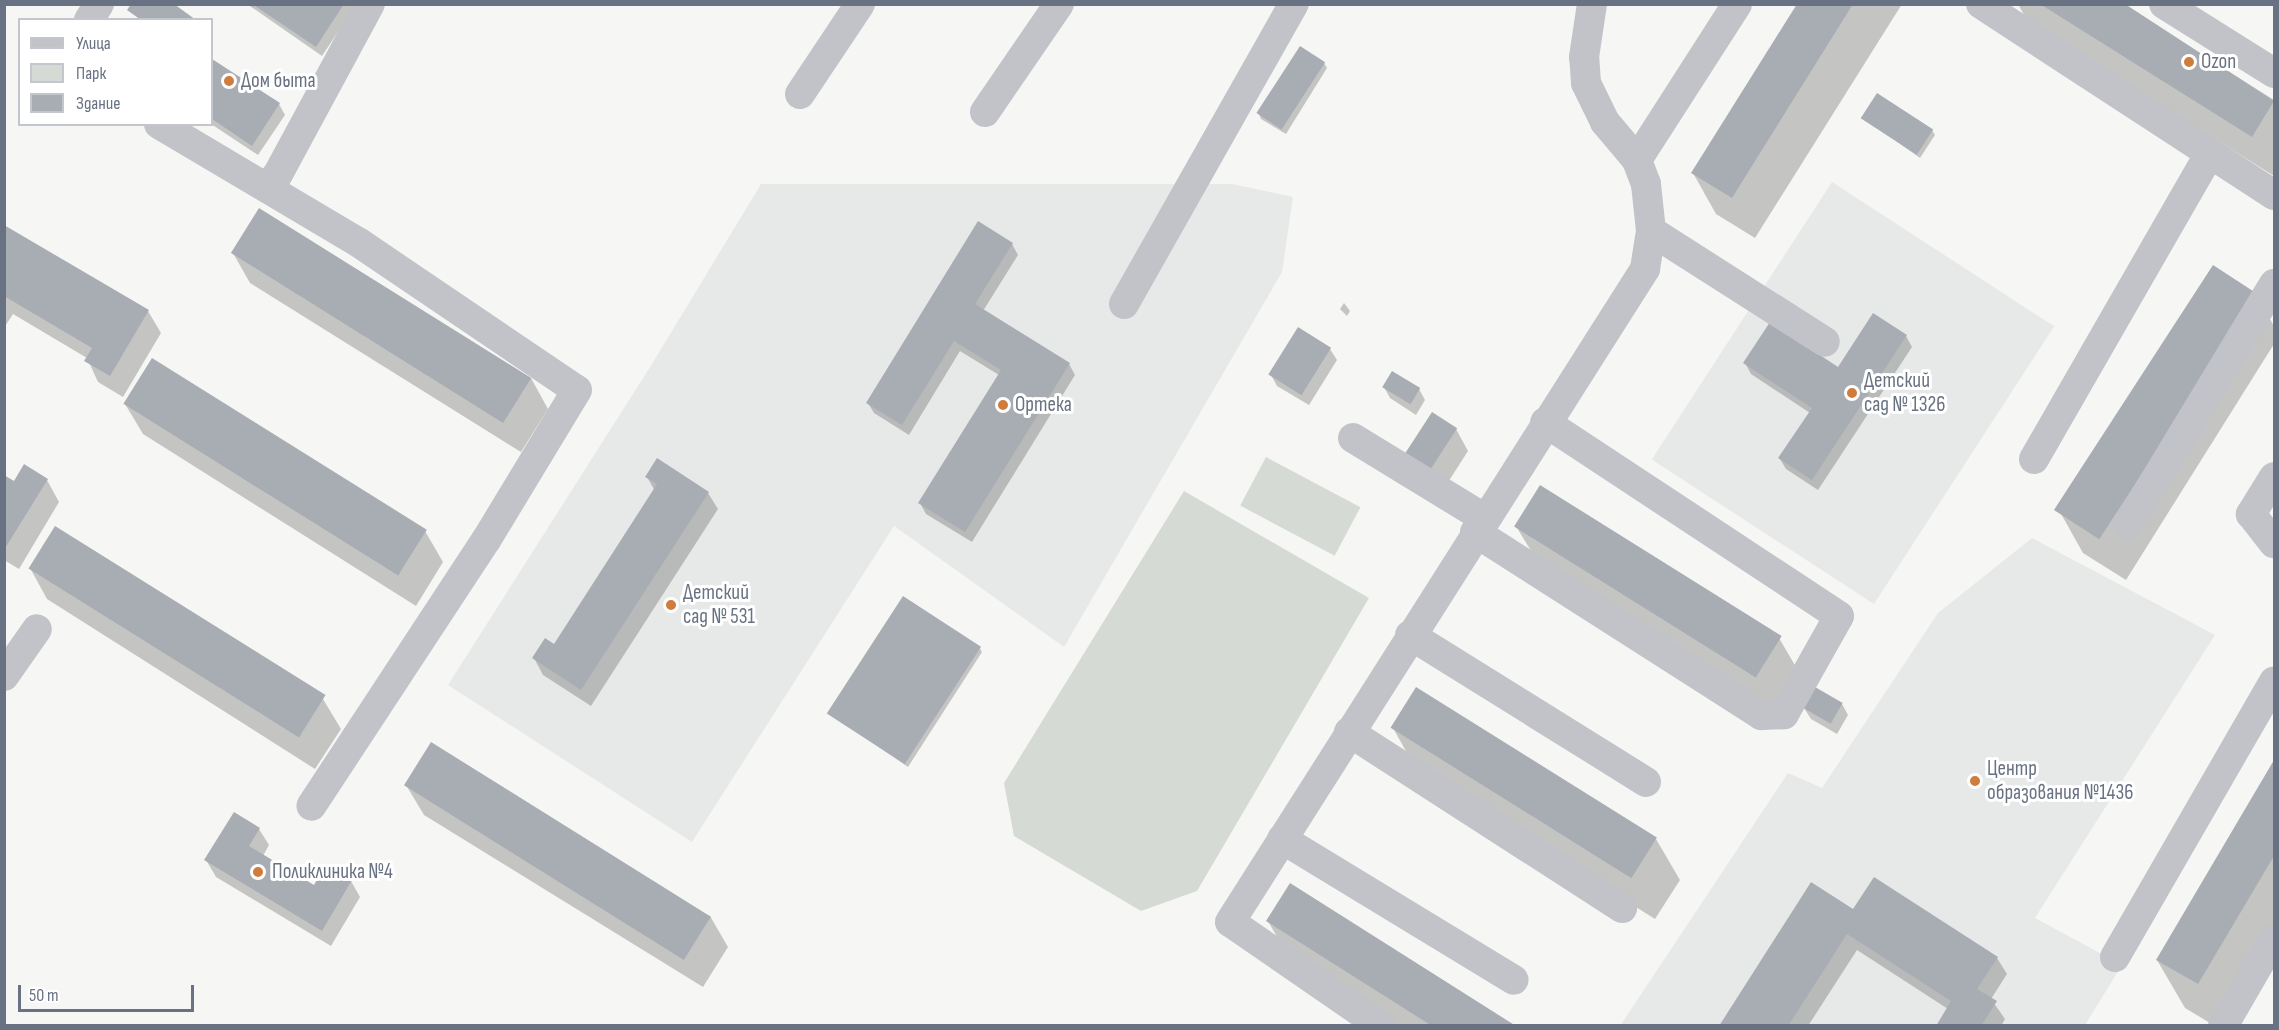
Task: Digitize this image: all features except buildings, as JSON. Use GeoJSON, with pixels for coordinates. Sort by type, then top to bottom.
{"type":"FeatureCollection","features":[{"type":"Feature","properties":{"kind":"lane"},"geometry":{"type":"LineString","coordinates":[[90,18],[99,4]]}},
{"type":"Feature","properties":{"kind":"lane"},"geometry":{"type":"LineString","coordinates":[[267,188],[278,174],[370,4]]}},
{"type":"Feature","properties":{"kind":"lane"},"geometry":{"type":"LineString","coordinates":[[800,94],[860,4]]}},
{"type":"Feature","properties":{"kind":"lane"},"geometry":{"type":"LineString","coordinates":[[985,112],[1059,4]]}},
{"type":"Feature","properties":{"kind":"lane"},"geometry":{"type":"LineString","coordinates":[[1124,304],[1294,4]]}},
{"type":"Feature","properties":{"kind":"lane"},"geometry":{"type":"LineString","coordinates":[[1382,1026],[1230,922],[1479,525],[1645,269],[1651,231],[1646,184],[1637,160],[1605,122],[1586,84],[1584,57],[1592,4]]}},
{"type":"Feature","properties":{"kind":"lane"},"geometry":{"type":"LineString","coordinates":[[1637,160],[1737,4]]}},
{"type":"Feature","properties":{"kind":"lane"},"geometry":{"type":"LineString","coordinates":[[1982,4],[2274,195]]}},
{"type":"Feature","properties":{"kind":"lane"},"geometry":{"type":"LineString","coordinates":[[2164,4],[2274,73]]}},
{"type":"Feature","properties":{"kind":"lane"},"geometry":{"type":"LineString","coordinates":[[162,126],[249,181],[267,188],[358,242],[577,390],[486,540],[311,806]]}},
{"type":"Feature","properties":{"kind":"lane"},"geometry":{"type":"LineString","coordinates":[[2034,459],[2210,153]]}},
{"type":"Feature","properties":{"kind":"lane"},"geometry":{"type":"LineString","coordinates":[[1651,231],[1825,342]]}},
{"type":"Feature","properties":{"kind":"lane"},"geometry":{"type":"LineString","coordinates":[[2128,525],[2274,284]]}},
{"type":"Feature","properties":{"kind":"lane"},"geometry":{"type":"LineString","coordinates":[[1353,438],[1444,497],[1479,525],[1761,715],[1784,714],[1839,616],[1545,422]]}},
{"type":"Feature","properties":{"kind":"lane"},"geometry":{"type":"LineString","coordinates":[[2274,477],[2251,514],[2274,543]]}},
{"type":"Feature","properties":{"kind":"lane"},"geometry":{"type":"LineString","coordinates":[[4,676],[37,629]]}},
{"type":"Feature","properties":{"kind":"lane"},"geometry":{"type":"LineString","coordinates":[[1410,635],[1646,782]]}},
{"type":"Feature","properties":{"kind":"lane"},"geometry":{"type":"LineString","coordinates":[[2115,957],[2274,682]]}},
{"type":"Feature","properties":{"kind":"lane"},"geometry":{"type":"LineString","coordinates":[[1349,732],[1622,908]]}},
{"type":"Feature","properties":{"kind":"lane"},"geometry":{"type":"LineString","coordinates":[[1282,839],[1514,980]]}},
{"type":"Feature","properties":{"kind":"lane"},"geometry":{"type":"LineString","coordinates":[[2223,1026],[2274,938]]}},
{"type":"Feature","properties":{"kind":"shaded area","name":"Детский сад № 1326"},"geometry":{"type":"Polygon","coordinates":[[[1832,182],[2054,326],[1874,604],[1652,460],[1832,182]]]}},
{"type":"Feature","properties":{"kind":"shaded area"},"geometry":{"type":"Polygon","coordinates":[[[761,184],[1232,184],[1293,197],[1282,272],[1064,647],[894,526],[692,842],[448,685],[652,364],[761,184]]]}},
{"type":"Feature","properties":{"kind":"shaded area","name":"Центр образования №1436"},"geometry":{"type":"Polygon","coordinates":[[[2032,538],[2215,635],[2035,918],[2122,965],[2085,1025],[1620,1026],[1788,773],[1822,788],[1938,613],[2032,538]]]}},
{"type":"Feature","properties":{"kind":"green space"},"geometry":{"type":"Polygon","coordinates":[[[1266,457],[1360,507],[1335,556],[1240,506],[1266,457]]]}},
{"type":"Feature","properties":{"kind":"green space"},"geometry":{"type":"Polygon","coordinates":[[[1184,491],[1369,598],[1197,891],[1141,911],[1014,836],[1004,783],[1184,491]]]}},
{"type":"Feature","properties":{"kind":"place","name":"Ozon"},"geometry":{"type":"Point","coordinates":[2189,62]}},
{"type":"Feature","properties":{"kind":"place","name":"Дом быта"},"geometry":{"type":"Point","coordinates":[229,81]}},
{"type":"Feature","properties":{"kind":"place","name":"Детский сад № 1326"},"geometry":{"type":"Point","coordinates":[1852,393]}},
{"type":"Feature","properties":{"kind":"place","name":"Ортека"},"geometry":{"type":"Point","coordinates":[1003,405]}},
{"type":"Feature","properties":{"kind":"place","name":"Детский сад № 531"},"geometry":{"type":"Point","coordinates":[671,605]}},
{"type":"Feature","properties":{"kind":"place","name":"Центр образования №1436"},"geometry":{"type":"Point","coordinates":[1975,781]}},
{"type":"Feature","properties":{"kind":"place","name":"Поликлиника №4"},"geometry":{"type":"Point","coordinates":[258,872]}}]}
